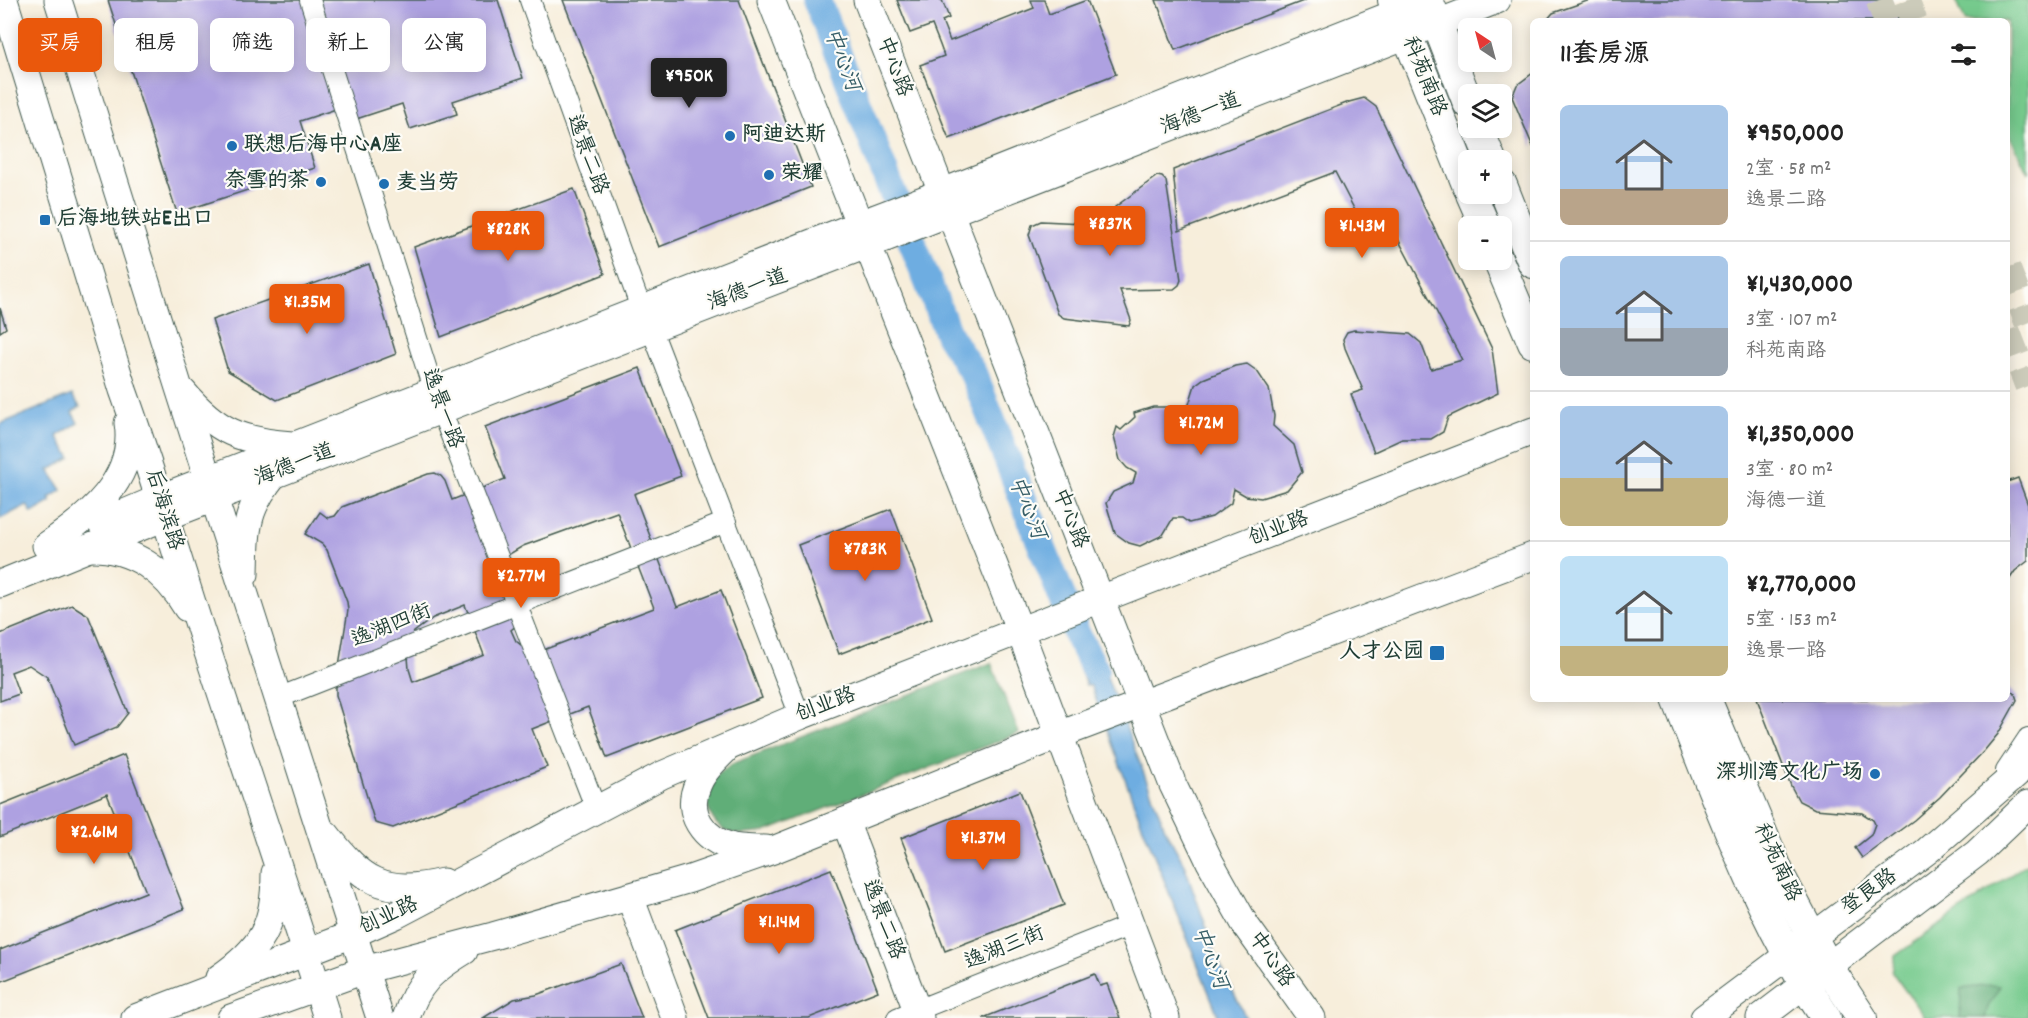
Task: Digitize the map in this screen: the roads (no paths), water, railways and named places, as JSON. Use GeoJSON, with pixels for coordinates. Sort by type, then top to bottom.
{"type":"FeatureCollection","features":[{"type":"Feature","properties":{"kind":"main road","name":"后海滨路"},"geometry":{"type":"LineString","coordinates":[[4,0],[123,390],[327,1018]]}},
{"type":"Feature","properties":{"kind":"main road"},"geometry":{"type":"LineString","coordinates":[[58,0],[380,1018]]}},
{"type":"Feature","properties":{"kind":"main road"},"geometry":{"type":"LineString","coordinates":[[771,0],[870,232],[895,319],[1026,629],[1067,733],[1131,925],[1166,1018]]}},
{"type":"Feature","properties":{"kind":"main road","name":"中心路"},"geometry":{"type":"LineString","coordinates":[[867,0],[939,205],[1138,706],[1210,862],[1261,949],[1312,1018]]}},
{"type":"Feature","properties":{"kind":"main road","name":"海德一道"},"geometry":{"type":"LineString","coordinates":[[211,489],[273,475],[437,401],[939,205],[1399,16],[1430,6],[1497,0]]}},
{"type":"Feature","properties":{"kind":"main road","name":"科苑南路"},"geometry":{"type":"LineString","coordinates":[[1430,6],[1461,84]]}},
{"type":"Feature","properties":{"kind":"main road","name":"科苑南路"},"geometry":{"type":"LineString","coordinates":[[1399,16],[1458,162]]}},
{"type":"Feature","properties":{"kind":"main road"},"geometry":{"type":"LineString","coordinates":[[1510,204],[1530,255]]}},
{"type":"Feature","properties":{"kind":"main road"},"geometry":{"type":"LineString","coordinates":[[1502,270],[1530,336]]}},
{"type":"Feature","properties":{"kind":"main road"},"geometry":{"type":"LineString","coordinates":[[178,385],[196,406],[215,423],[231,433],[269,443],[292,445],[319,436]]}},
{"type":"Feature","properties":{"kind":"main road"},"geometry":{"type":"LineString","coordinates":[[46,546],[92,511],[121,476],[131,440],[123,390]]}},
{"type":"Feature","properties":{"kind":"main road","name":"海德一道"},"geometry":{"type":"LineString","coordinates":[[0,565],[46,546],[163,508],[211,489],[319,436],[437,401]]}},
{"type":"Feature","properties":{"kind":"main road","name":"创业路"},"geometry":{"type":"LineString","coordinates":[[135,1018],[306,953],[396,915],[662,775],[800,716],[1530,432]]}},
{"type":"Feature","properties":{"kind":"main road"},"geometry":{"type":"LineString","coordinates":[[244,593],[246,530],[258,494],[293,454],[319,436]]}},
{"type":"Feature","properties":{"kind":"main road","name":"海德一道"},"geometry":{"type":"LineString","coordinates":[[0,584],[89,548],[163,508]]}},
{"type":"Feature","properties":{"kind":"main road"},"geometry":{"type":"LineString","coordinates":[[89,548],[102,547],[124,553],[144,561],[160,573],[177,591],[202,636]]}},
{"type":"Feature","properties":{"kind":"main road","name":"创业路"},"geometry":{"type":"LineString","coordinates":[[231,1018],[364,970],[630,897],[773,850],[1067,733],[1530,557]]}},
{"type":"Feature","properties":{"kind":"main road","name":"科苑南路"},"geometry":{"type":"LineString","coordinates":[[1678,702],[1738,850],[1775,930],[1826,1018]]}},
{"type":"Feature","properties":{"kind":"main road","name":"科苑南路"},"geometry":{"type":"LineString","coordinates":[[1707,702],[1763,837],[1827,965],[1862,1018]]}},
{"type":"Feature","properties":{"kind":"main road"},"geometry":{"type":"LineString","coordinates":[[729,746],[708,767],[698,783],[693,796],[693,809],[697,822],[706,833],[734,847],[773,850]]}},
{"type":"Feature","properties":{"kind":"main road","name":"登良路"},"geometry":{"type":"LineString","coordinates":[[1704,1018],[1927,851],[1984,802],[2024,773]]}},
{"type":"Feature","properties":{"kind":"main road","name":"登良路"},"geometry":{"type":"LineString","coordinates":[[1760,1018],[1977,853],[2018,820],[2028,804]]}},
{"type":"Feature","properties":{"kind":"main road"},"geometry":{"type":"LineString","coordinates":[[316,820],[357,869],[375,882],[396,888],[422,887],[490,867]]}},
{"type":"Feature","properties":{"kind":"main road","name":"逸景二路"},"geometry":{"type":"LineString","coordinates":[[845,821],[911,1015]]}},
{"type":"Feature","properties":{"kind":"main road"},"geometry":{"type":"LineString","coordinates":[[184,1000],[238,964],[260,940],[271,918],[275,891],[275,854]]}},
{"type":"Feature","properties":{"kind":"main road"},"geometry":{"type":"LineString","coordinates":[[630,897],[675,1018]]}},
{"type":"Feature","properties":{"kind":"main road"},"geometry":{"type":"LineString","coordinates":[[406,1018],[412,999],[425,980],[442,965],[493,936]]}},
{"type":"Feature","properties":{"kind":"street","name":"逸景一路"},"geometry":{"type":"LineString","coordinates":[[310,0],[437,401],[596,809]]}},
{"type":"Feature","properties":{"kind":"street","name":"逸景二路"},"geometry":{"type":"LineString","coordinates":[[530,0],[646,320],[800,716]]}},
{"type":"Feature","properties":{"kind":"street","name":"逸湖四街"},"geometry":{"type":"LineString","coordinates":[[278,698],[726,522]]}},
{"type":"Feature","properties":{"kind":"street"},"geometry":{"type":"LineString","coordinates":[[1984,802],[2028,738]]}},
{"type":"Feature","properties":{"kind":"street","name":"逸湖三街"},"geometry":{"type":"LineString","coordinates":[[911,1015],[1131,925]]}},
{"type":"Feature","properties":{"kind":"water"},"geometry":{"type":"Polygon","coordinates":[[[72,395],[80,407],[72,412],[78,423],[57,436],[71,458],[49,470],[62,490],[49,498],[51,502],[32,513],[27,505],[0,519],[0,424],[72,395]]]}},
{"type":"Feature","properties":{"kind":"water"},"geometry":{"type":"Polygon","coordinates":[[[1089,630],[1166,831],[1184,864],[1218,960],[1246,1018],[1219,1018],[1139,817],[1091,686],[1086,685],[1068,638],[1089,630]]]}},
{"type":"Feature","properties":{"kind":"waterway","name":"中心河"},"geometry":{"type":"LineString","coordinates":[[817,0],[949,336],[973,373],[1077,635],[1095,670]]}},
{"type":"Feature","properties":{"kind":"tunnel"},"geometry":{"type":"LineString","coordinates":[[1879,0],[1886,18]]}},
{"type":"Feature","properties":{"kind":"tunnel"},"geometry":{"type":"LineString","coordinates":[[1906,0],[1913,18]]}},
{"type":"Feature","properties":{"kind":"tunnel"},"geometry":{"type":"LineString","coordinates":[[2010,276],[2028,323]]}},
{"type":"Feature","properties":{"kind":"tunnel"},"geometry":{"type":"LineString","coordinates":[[2010,339],[2028,386]]}},
{"type":"Feature","properties":{"kind":"place","name":"阿迪达斯"},"geometry":{"type":"Point","coordinates":[730,136]}},
{"type":"Feature","properties":{"kind":"place","name":"联想后海中心A座"},"geometry":{"type":"Point","coordinates":[232,146]}},
{"type":"Feature","properties":{"kind":"place","name":"荣耀"},"geometry":{"type":"Point","coordinates":[769,175]}},
{"type":"Feature","properties":{"kind":"place","name":"奈雪的茶"},"geometry":{"type":"Point","coordinates":[321,182]}},
{"type":"Feature","properties":{"kind":"place","name":"麦当劳"},"geometry":{"type":"Point","coordinates":[384,184]}},
{"type":"Feature","properties":{"kind":"place","name":"后海地铁站E出口"},"geometry":{"type":"Point","coordinates":[45,220]}},
{"type":"Feature","properties":{"kind":"place","name":"人才公园"},"geometry":{"type":"Point","coordinates":[1437,653]}},
{"type":"Feature","properties":{"kind":"place","name":"深圳湾文化广场"},"geometry":{"type":"Point","coordinates":[1875,774]}}]}
